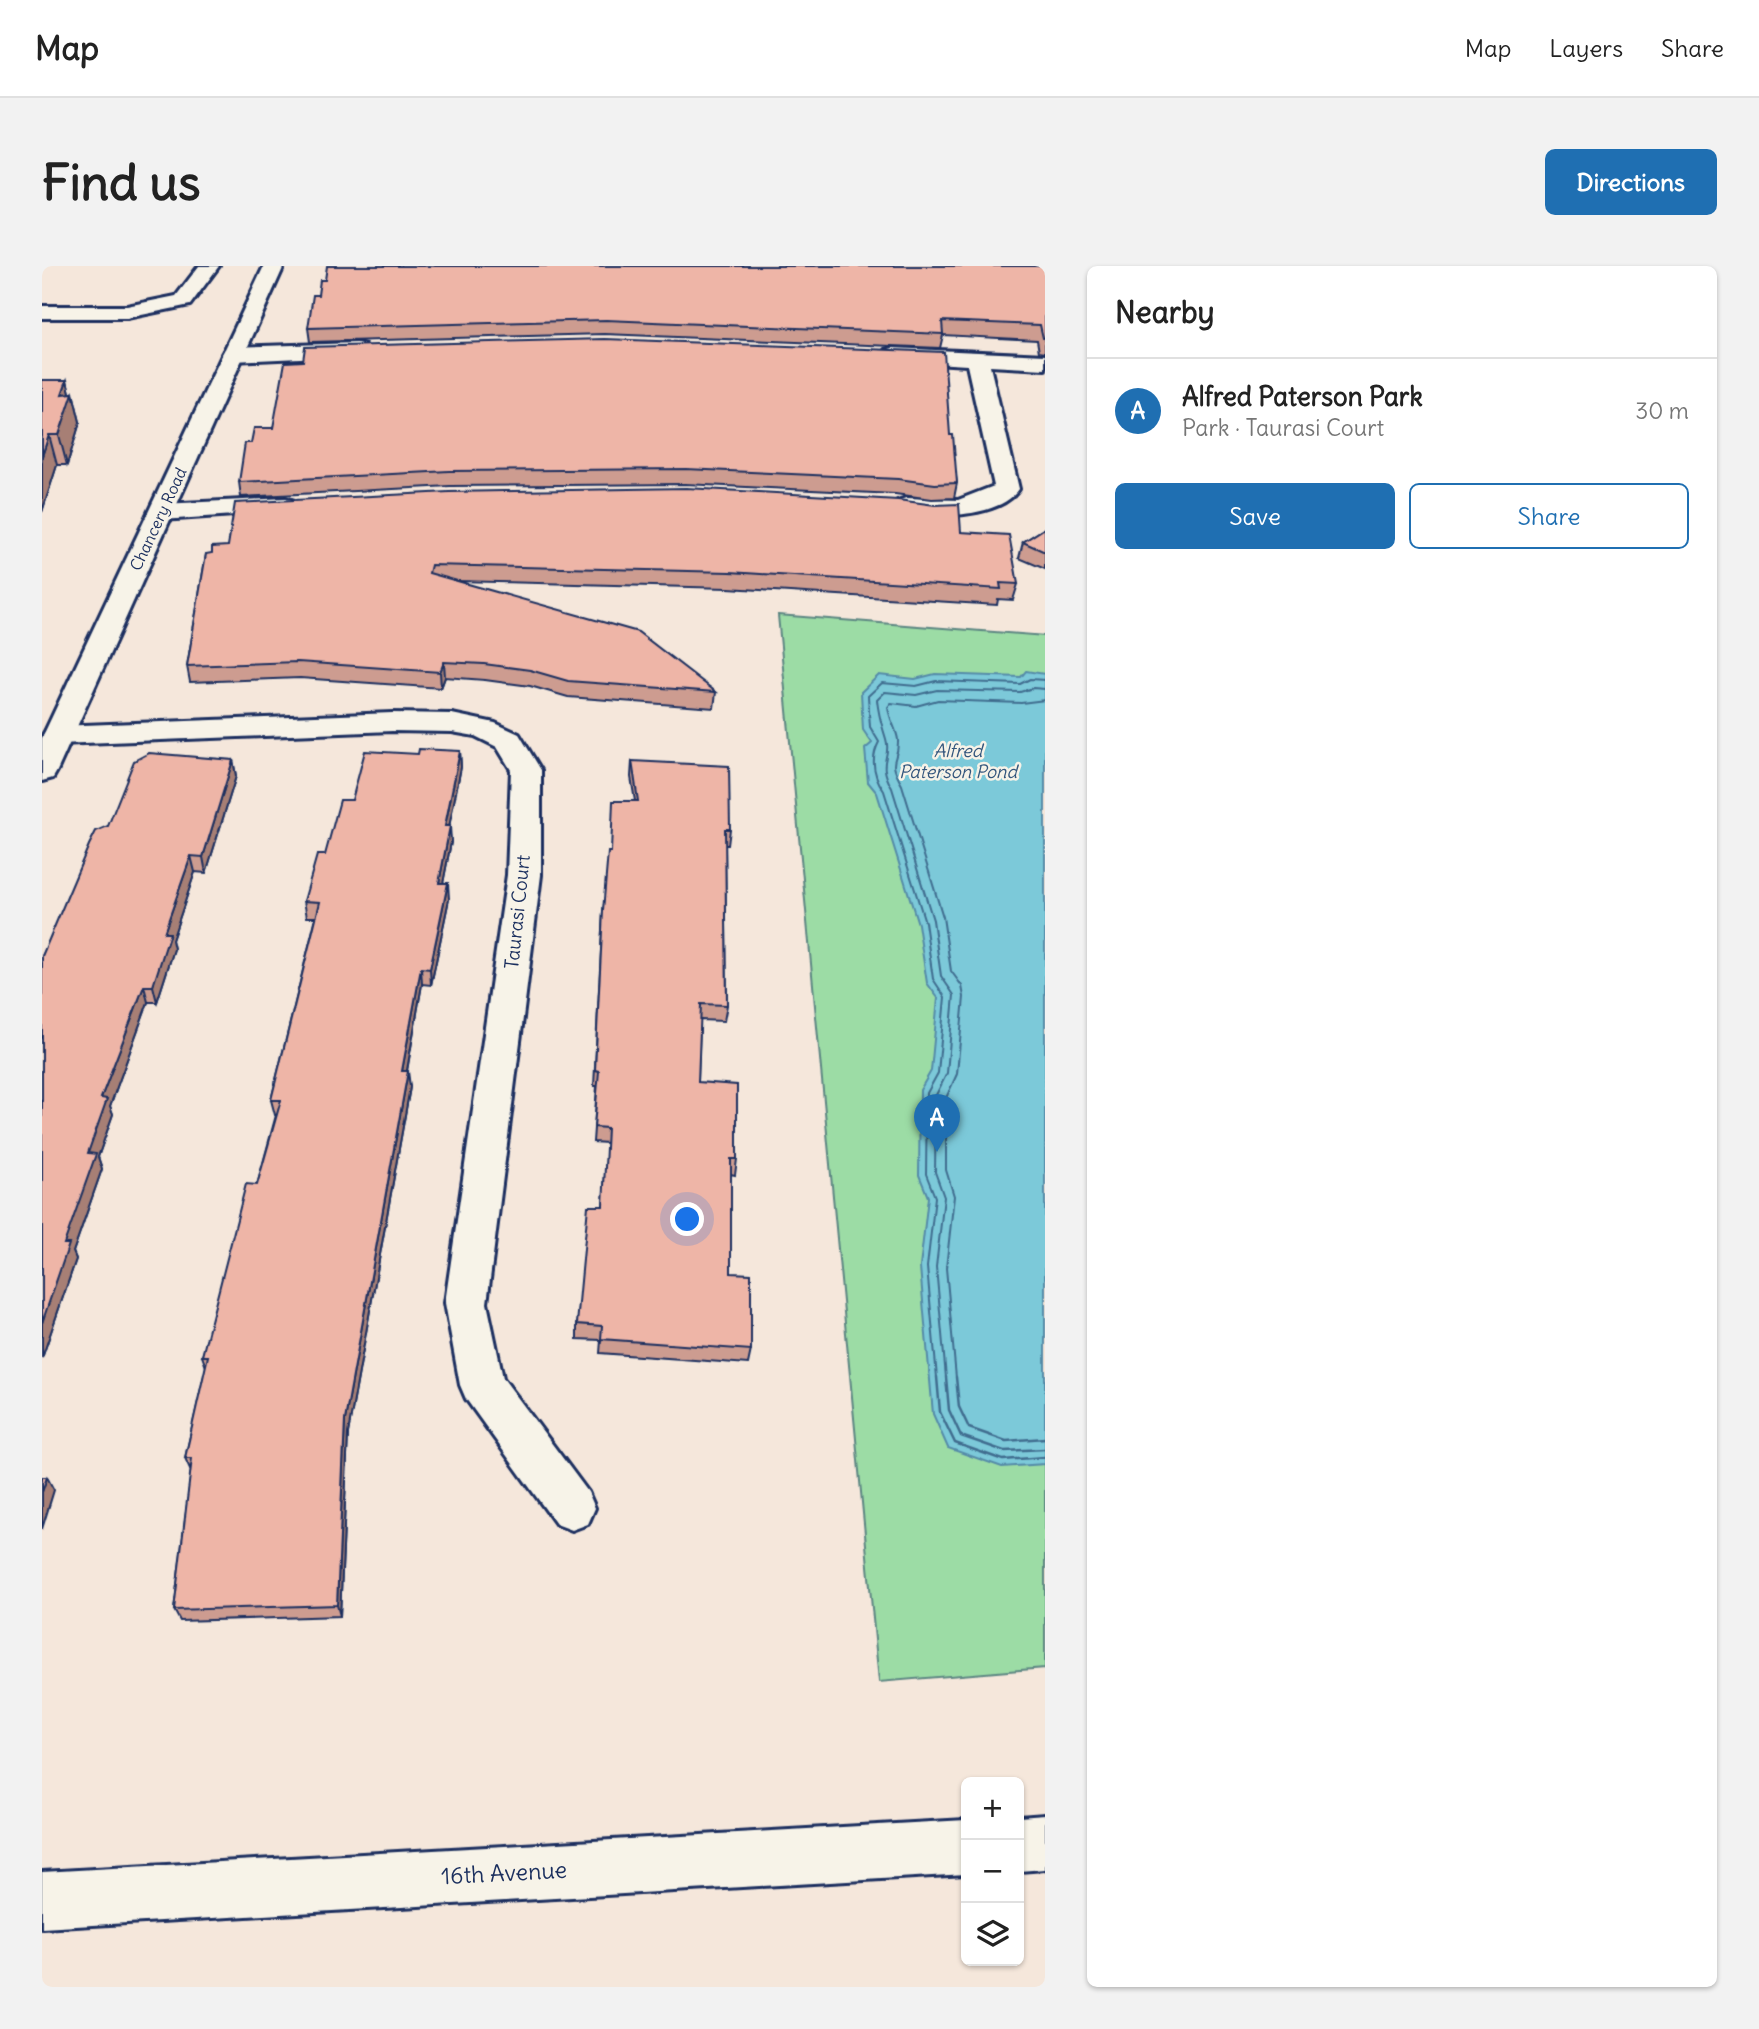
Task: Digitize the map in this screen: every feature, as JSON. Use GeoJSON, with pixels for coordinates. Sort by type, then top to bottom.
{"type":"FeatureCollection","features":[{"type":"Feature","properties":{"kind":"street"},"geometry":{"type":"LineString","coordinates":[[42,312],[127,312],[183,301],[209,266]]}},
{"type":"Feature","properties":{"kind":"street","name":"Chancery Road"},"geometry":{"type":"LineString","coordinates":[[42,771],[274,266]]}},
{"type":"Feature","properties":{"kind":"street"},"geometry":{"type":"LineString","coordinates":[[233,354],[374,350]]}},
{"type":"Feature","properties":{"kind":"street"},"geometry":{"type":"LineString","coordinates":[[867,354],[1045,362]]}},
{"type":"Feature","properties":{"kind":"street"},"geometry":{"type":"LineString","coordinates":[[883,504],[932,510],[962,508],[984,502],[1007,489],[977,359]]}},
{"type":"Feature","properties":{"kind":"street"},"geometry":{"type":"LineString","coordinates":[[162,512],[304,505]]}},
{"type":"Feature","properties":{"kind":"street","name":"Taurasi Court"},"geometry":{"type":"LineString","coordinates":[[58,735],[392,722],[452,723],[484,729],[508,741],[526,770],[523,875],[466,1303],[482,1385],[572,1508]]}},
{"type":"Feature","properties":{"kind":"street"},"geometry":{"type":"LineString","coordinates":[[1024,1844],[1045,1842]]}},
{"type":"Feature","properties":{"kind":"street","name":"16th Avenue"},"geometry":{"type":"LineString","coordinates":[[42,1900],[961,1847]]}},
{"type":"Feature","properties":{"kind":"green space"},"geometry":{"type":"Polygon","coordinates":[[[778,615],[1045,636],[1045,1668],[879,1682],[778,615]]]}},
{"type":"Feature","properties":{"kind":"water","name":"Alfred Paterson Pond"},"geometry":{"type":"Polygon","coordinates":[[[1026,671],[1045,674],[1045,1464],[1002,1467],[948,1448],[933,1414],[920,1267],[928,1197],[919,1175],[920,1090],[931,1071],[938,998],[927,983],[918,924],[877,793],[868,782],[865,749],[872,743],[863,730],[861,692],[879,675],[915,679],[935,674],[1021,677],[1026,671]]]}},
{"type":"Feature","properties":{"kind":"building"},"geometry":{"type":"Polygon","coordinates":[[[327,266],[1045,266],[1045,338],[1040,325],[942,321],[943,334],[606,320],[308,328],[313,295],[318,295],[320,280],[325,280],[327,266]]]}},
{"type":"Feature","properties":{"kind":"building"},"geometry":{"type":"Polygon","coordinates":[[[605,339],[944,352],[950,435],[953,435],[957,483],[935,484],[898,479],[686,469],[449,471],[239,482],[245,443],[251,443],[254,428],[273,428],[285,362],[303,361],[305,347],[605,339]]]}},
{"type":"Feature","properties":{"kind":"building"},"geometry":{"type":"Polygon","coordinates":[[[42,380],[67,380],[62,394],[73,393],[59,435],[49,435],[42,456],[42,380]]]}},
{"type":"Feature","properties":{"kind":"building"},"geometry":{"type":"Polygon","coordinates":[[[686,488],[898,500],[935,505],[959,504],[961,532],[1009,535],[1018,584],[1000,583],[1001,589],[730,572],[431,565],[429,573],[638,632],[716,692],[568,681],[530,670],[444,662],[440,672],[298,662],[187,666],[206,554],[212,553],[212,547],[228,546],[235,503],[449,492],[686,488]]]}},
{"type":"Feature","properties":{"kind":"building"},"geometry":{"type":"Polygon","coordinates":[[[1045,528],[1045,552],[1023,542],[1045,528]]]}},
{"type":"Feature","properties":{"kind":"building"},"geometry":{"type":"Polygon","coordinates":[[[419,749],[460,751],[445,826],[450,826],[439,883],[448,883],[430,969],[421,968],[402,1071],[408,1071],[345,1420],[337,1605],[174,1610],[192,1458],[185,1458],[208,1356],[202,1356],[246,1184],[257,1185],[281,1100],[271,1100],[320,902],[304,901],[317,855],[325,855],[340,800],[352,800],[365,751],[418,754],[419,749]]]}},
{"type":"Feature","properties":{"kind":"building"},"geometry":{"type":"Polygon","coordinates":[[[149,753],[233,760],[203,857],[191,856],[164,933],[170,933],[153,986],[144,986],[101,1098],[107,1099],[88,1153],[96,1154],[64,1244],[69,1244],[42,1323],[42,956],[96,831],[108,826],[134,761],[149,753]]]}},
{"type":"Feature","properties":{"kind":"building"},"geometry":{"type":"Polygon","coordinates":[[[632,761],[729,766],[730,829],[725,829],[727,1005],[701,1004],[698,1082],[737,1085],[737,1159],[731,1159],[731,1273],[751,1274],[751,1350],[601,1339],[602,1326],[577,1324],[588,1206],[603,1206],[607,1128],[594,1127],[599,1071],[595,1070],[608,852],[611,852],[613,801],[638,801],[632,761]]]}},
{"type":"Feature","properties":{"kind":"building"},"geometry":{"type":"Polygon","coordinates":[[[42,1477],[47,1477],[42,1492],[42,1477]]]}},
{"type":"Feature","properties":{"kind":"place","name":"Alfred Paterson Park"},"geometry":{"type":"Point","coordinates":[937,1152]}}]}
